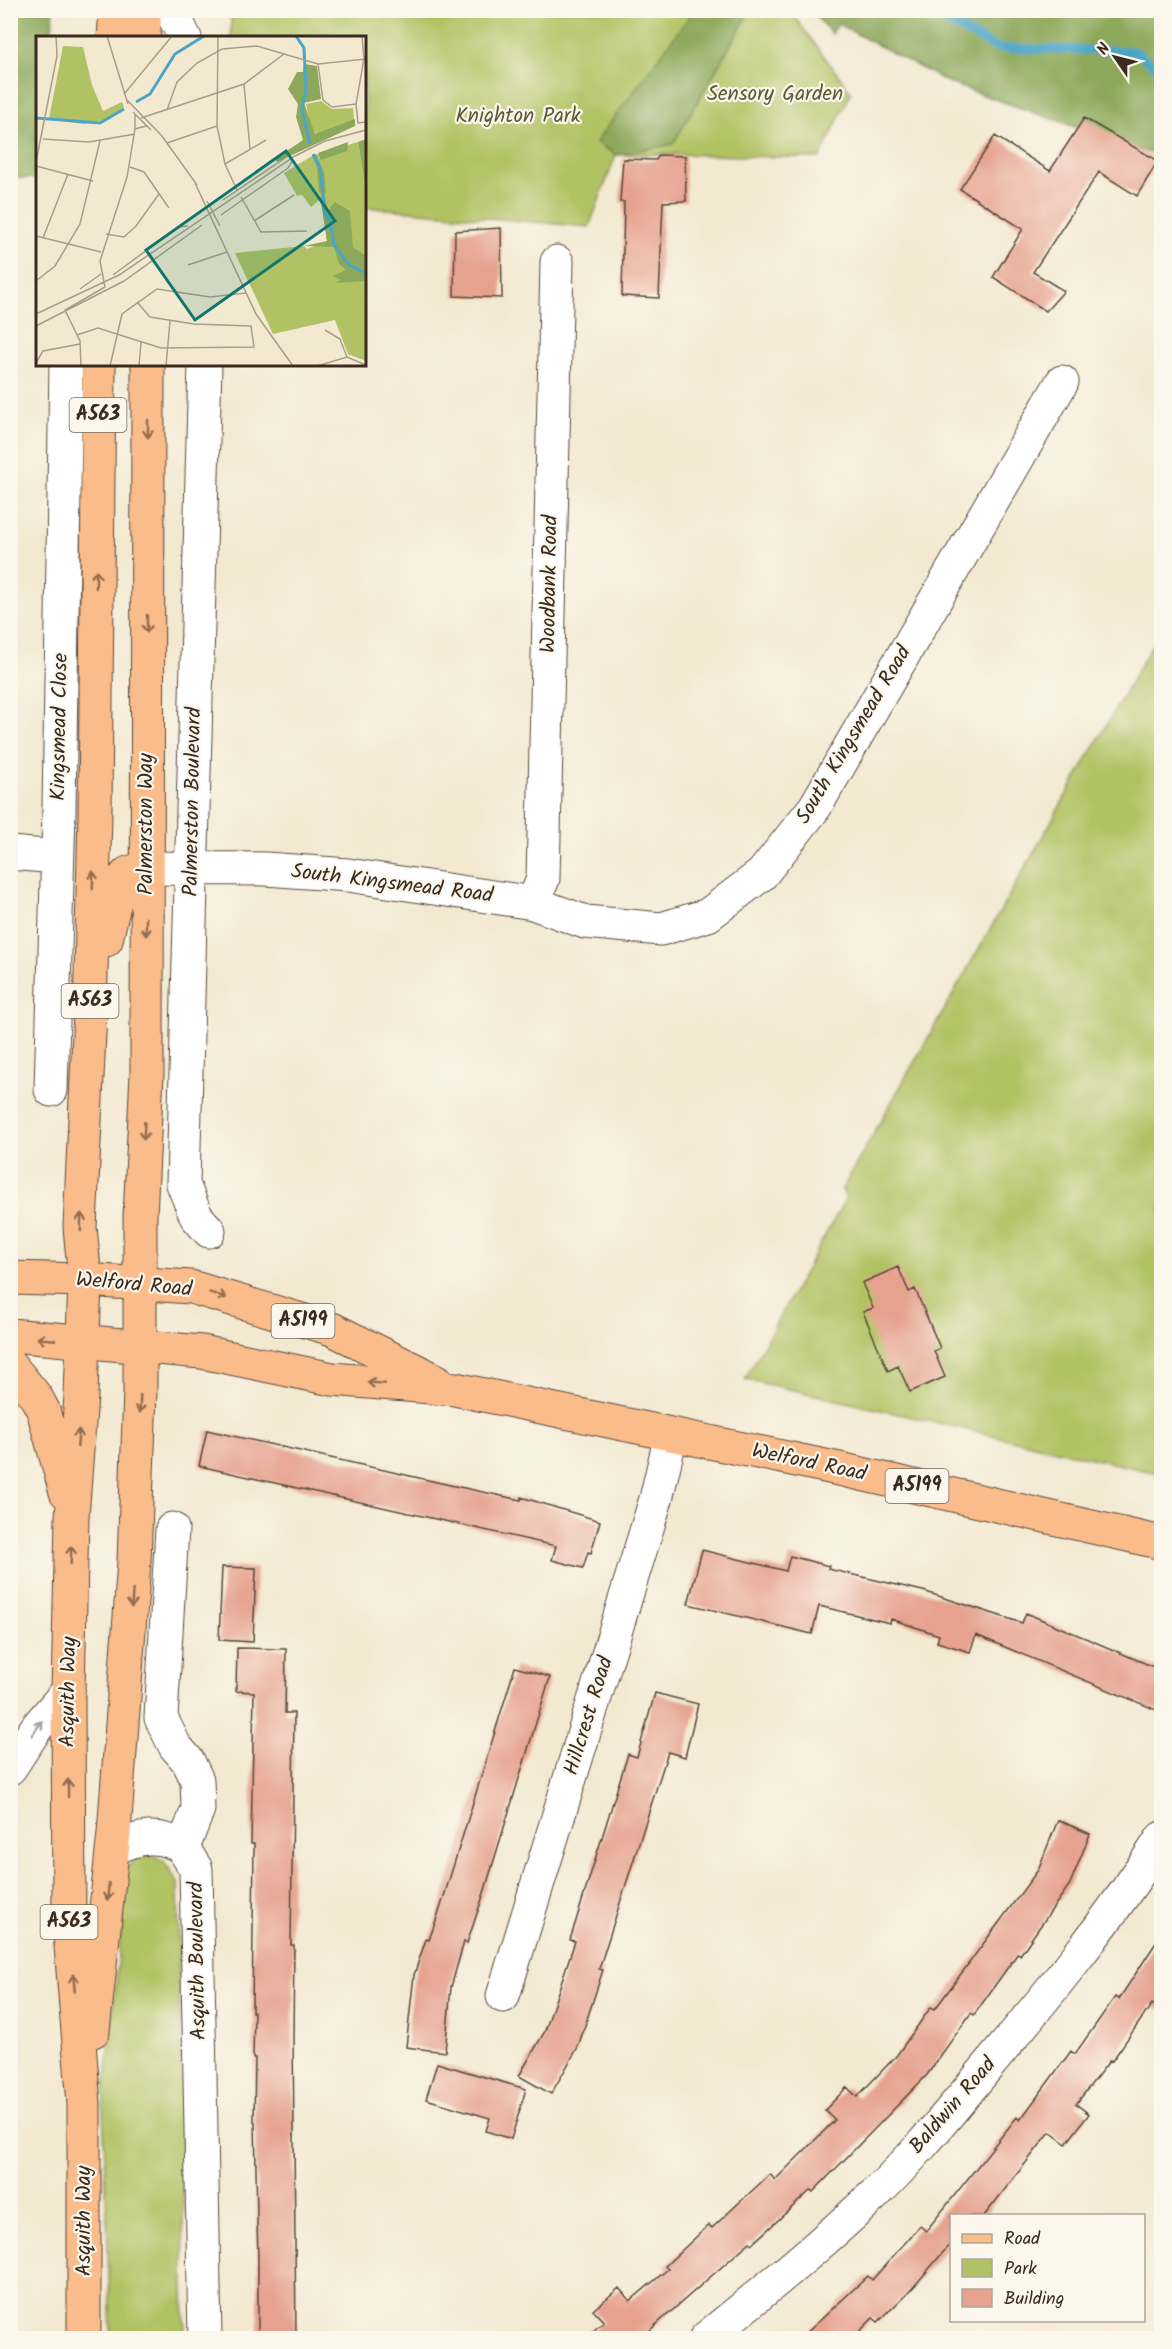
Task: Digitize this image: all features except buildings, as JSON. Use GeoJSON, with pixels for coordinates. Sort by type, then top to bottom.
{"type":"FeatureCollection","features":[{"type":"Feature","properties":{"kind":"main road"},"geometry":{"type":"LineString","coordinates":[[114,36],[116,10]]}},
{"type":"Feature","properties":{"kind":"main road"},"geometry":{"type":"LineString","coordinates":[[144,10],[144,36]]}},
{"type":"Feature","properties":{"kind":"main road","name":"A563"},"geometry":{"type":"LineString","coordinates":[[85,1280],[80,1227],[90,1012],[99,366]]}},
{"type":"Feature","properties":{"kind":"main road","name":"Palmerston Way"},"geometry":{"type":"LineString","coordinates":[[140,1283],[140,1216],[147,1073],[148,366]]}},
{"type":"Feature","properties":{"kind":"main road"},"geometry":{"type":"LineString","coordinates":[[90,1012],[118,883],[129,873],[146,868]]}},
{"type":"Feature","properties":{"kind":"main road","name":"Welford Road"},"geometry":{"type":"LineString","coordinates":[[10,1278],[191,1287],[332,1329],[455,1389]]}},
{"type":"Feature","properties":{"kind":"main road","name":"Asquith Way"},"geometry":{"type":"LineString","coordinates":[[84,2338],[84,2104],[69,1922],[68,1691],[72,1517],[81,1396],[81,1342],[85,1280]]}},
{"type":"Feature","properties":{"kind":"main road","name":"Asquith Way"},"geometry":{"type":"LineString","coordinates":[[84,2104],[112,1849],[134,1562],[140,1391],[140,1283]]}},
{"type":"Feature","properties":{"kind":"main road","name":"Welford Road"},"geometry":{"type":"LineString","coordinates":[[10,1335],[202,1352],[332,1379],[455,1389],[844,1470],[1161,1543]]}},
{"type":"Feature","properties":{"kind":"main road","name":"A563"},"geometry":{"type":"LineString","coordinates":[[10,1365],[36,1396],[43,1410],[72,1517]]}},
{"type":"Feature","properties":{"kind":"street"},"geometry":{"type":"LineString","coordinates":[[171,10],[184,36]]}},
{"type":"Feature","properties":{"kind":"street","name":"Woodbank Road"},"geometry":{"type":"LineString","coordinates":[[533,903],[543,879],[557,262]]}},
{"type":"Feature","properties":{"kind":"street","name":"Kingsmead Close"},"geometry":{"type":"LineString","coordinates":[[51,1090],[66,366]]}},
{"type":"Feature","properties":{"kind":"street","name":"Palmerston Boulevard"},"geometry":{"type":"LineString","coordinates":[[205,366],[183,1184],[196,1216],[209,1231]]}},
{"type":"Feature","properties":{"kind":"street","name":"South Kingsmead Road"},"geometry":{"type":"LineString","coordinates":[[146,868],[348,874],[533,903],[585,922],[662,929],[708,915],[762,874],[814,807],[1062,382]]}},
{"type":"Feature","properties":{"kind":"street"},"geometry":{"type":"LineString","coordinates":[[10,853],[56,857]]}},
{"type":"Feature","properties":{"kind":"street","name":"Hillcrest Road"},"geometry":{"type":"LineString","coordinates":[[502,1996],[656,1499],[671,1435]]}},
{"type":"Feature","properties":{"kind":"street"},"geometry":{"type":"LineString","coordinates":[[112,1849],[126,1842],[153,1836],[172,1840],[183,1848],[198,1809],[197,1780],[188,1761],[175,1746],[161,1718],[172,1529]]}},
{"type":"Feature","properties":{"kind":"street"},"geometry":{"type":"LineString","coordinates":[[10,1768],[37,1727],[68,1691]]}},
{"type":"Feature","properties":{"kind":"street","name":"Baldwin Road"},"geometry":{"type":"LineString","coordinates":[[706,2338],[810,2253],[876,2193],[921,2144],[1041,2003],[1139,1873],[1161,1838]]}},
{"type":"Feature","properties":{"kind":"street","name":"Asquith Boulevard"},"geometry":{"type":"LineString","coordinates":[[183,1848],[196,1869],[205,2338]]}},
{"type":"Feature","properties":{"kind":"green space","name":"Knighton Park"},"geometry":{"type":"Polygon","coordinates":[[[231,10],[790,11],[851,92],[820,158],[672,154],[616,155],[589,227],[366,207],[366,36],[231,36],[231,10]]]}},
{"type":"Feature","properties":{"kind":"green space"},"geometry":{"type":"Polygon","coordinates":[[[10,11],[53,11],[52,36],[36,36],[36,179],[11,177],[10,11]]]}},
{"type":"Feature","properties":{"kind":"green space"},"geometry":{"type":"Polygon","coordinates":[[[699,11],[734,11],[746,18],[673,144],[616,155],[596,142],[691,14],[699,11]]]}},
{"type":"Feature","properties":{"kind":"green space"},"geometry":{"type":"Polygon","coordinates":[[[811,11],[1161,11],[1161,157],[949,83],[838,24],[832,34],[811,11]]]}},
{"type":"Feature","properties":{"kind":"green space"},"geometry":{"type":"Polygon","coordinates":[[[1161,629],[1161,1474],[745,1379],[846,1198],[842,1189],[1161,629]]]}},
{"type":"Feature","properties":{"kind":"green space"},"geometry":{"type":"Polygon","coordinates":[[[142,1851],[163,1860],[178,1882],[185,2338],[111,2338],[103,2108],[128,1866],[142,1851]]]}},
{"type":"Feature","properties":{"kind":"waterway"},"geometry":{"type":"LineString","coordinates":[[924,10],[997,48],[1135,51],[1162,71]]}},
{"type":"Feature","properties":{"kind":"park label","name":"Sensory Garden"},"geometry":{"type":"Point","coordinates":[775,94]}}]}
